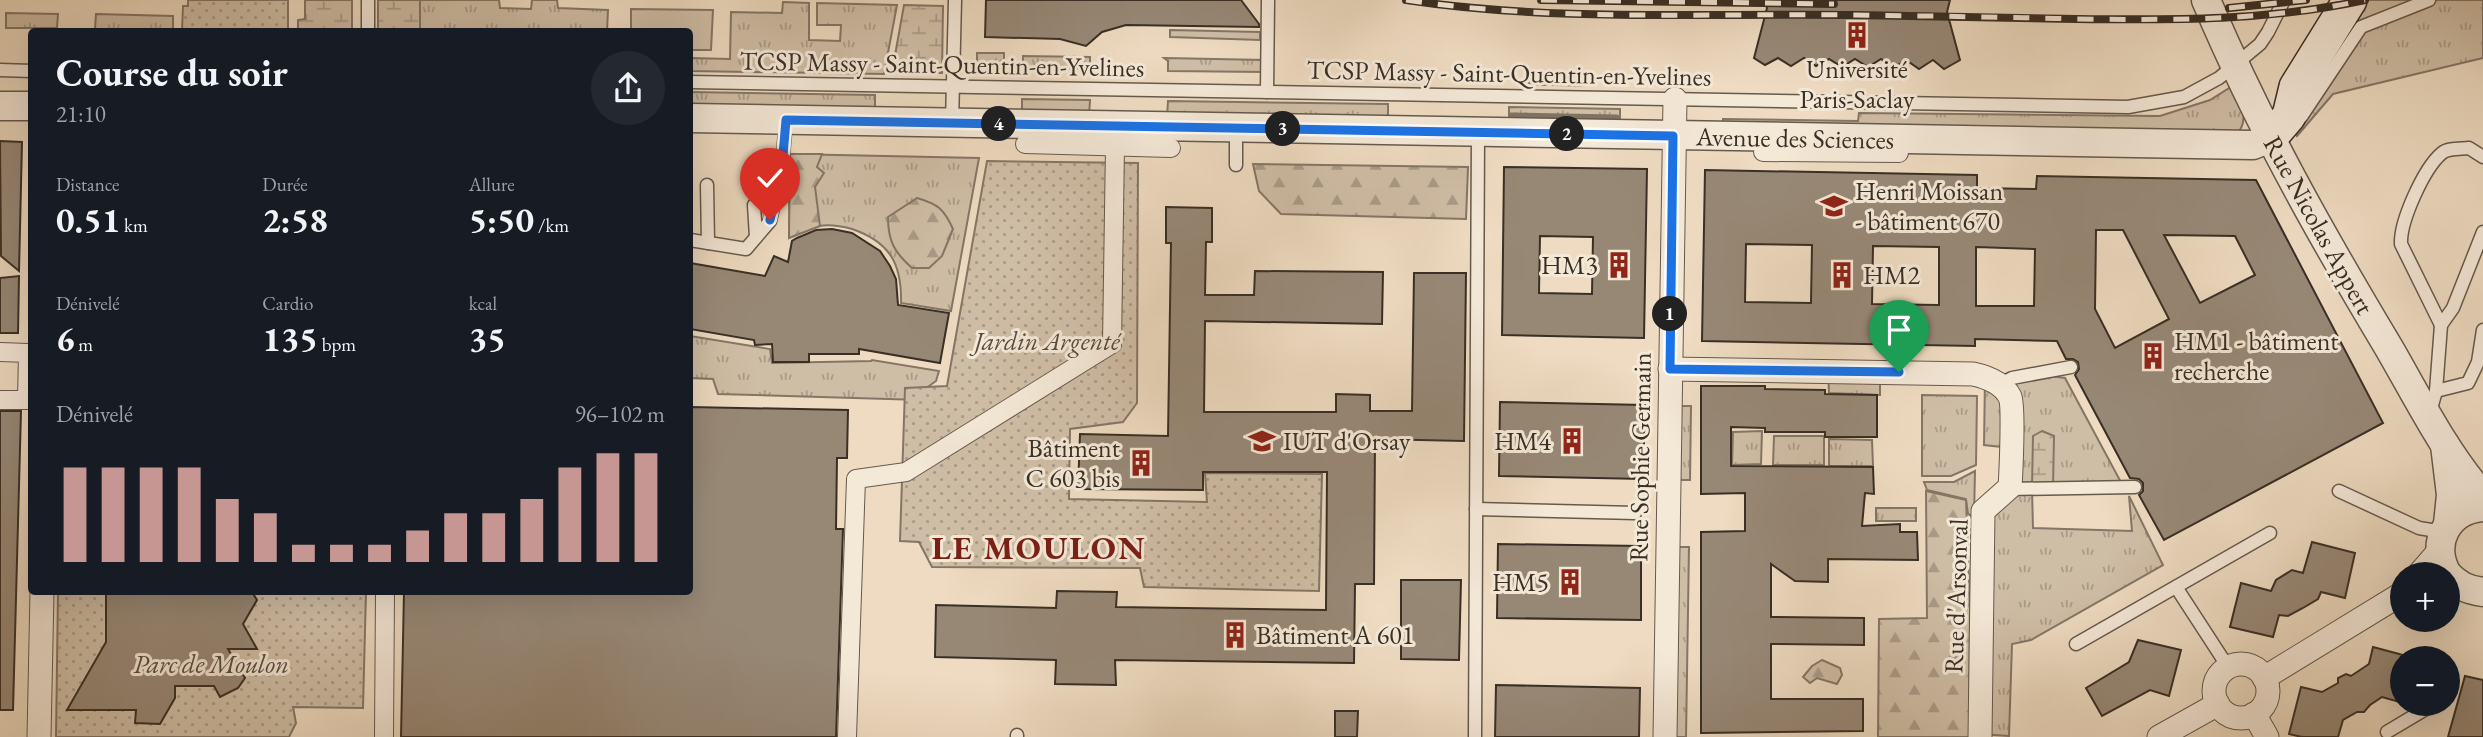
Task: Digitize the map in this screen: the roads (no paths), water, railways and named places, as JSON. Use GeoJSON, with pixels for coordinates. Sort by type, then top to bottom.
{"type":"FeatureCollection","features":[{"type":"Feature","properties":{"kind":"main road"},"geometry":{"type":"LineString","coordinates":[[2271,141],[2289,116],[2296,87],[2350,0]]}},
{"type":"Feature","properties":{"kind":"street","name":"Rue Nicolas Appert"},"geometry":{"type":"LineString","coordinates":[[2206,0],[2234,67],[2316,226],[2432,403],[2445,442],[2451,495],[2452,562]]}},
{"type":"Feature","properties":{"kind":"street","name":"Rue Sophie Germain"},"geometry":{"type":"LineString","coordinates":[[1665,737],[1675,99]]}},
{"type":"Feature","properties":{"kind":"street"},"geometry":{"type":"LineString","coordinates":[[0,106],[28,106]]}},
{"type":"Feature","properties":{"kind":"street","name":"Avenue des Sciences"},"geometry":{"type":"LineString","coordinates":[[693,118],[2253,145],[2271,141]]}},
{"type":"Feature","properties":{"kind":"street"},"geometry":{"type":"LineString","coordinates":[[1025,144],[1123,143],[1171,148]]}},
{"type":"Feature","properties":{"kind":"street"},"geometry":{"type":"LineString","coordinates":[[847,737],[856,479],[906,472],[1112,344],[1123,143]]}},
{"type":"Feature","properties":{"kind":"street"},"geometry":{"type":"LineString","coordinates":[[1763,152],[2038,153]]}},
{"type":"Feature","properties":{"kind":"street"},"geometry":{"type":"LineString","coordinates":[[0,352],[28,353],[27,400],[0,400]]}},
{"type":"Feature","properties":{"kind":"street"},"geometry":{"type":"LineString","coordinates":[[1670,369],[1973,374],[1985,377],[2000,384],[2011,398],[2010,489]]}},
{"type":"Feature","properties":{"kind":"street","name":"Rue Nicolas Appert"},"geometry":{"type":"LineString","coordinates":[[2445,442],[2483,496]]}},
{"type":"Feature","properties":{"kind":"street","name":"Rue d'Arsonval"},"geometry":{"type":"LineString","coordinates":[[1980,737],[1983,511],[2010,489]]}},
{"type":"Feature","properties":{"kind":"street"},"geometry":{"type":"LineString","coordinates":[[2452,562],[2457,515],[2469,509],[2483,507]]}},
{"type":"Feature","properties":{"kind":"street"},"geometry":{"type":"LineString","coordinates":[[39,737],[41,595]]}},
{"type":"Feature","properties":{"kind":"street"},"geometry":{"type":"LineString","coordinates":[[384,737],[385,595]]}},
{"type":"Feature","properties":{"kind":"street"},"geometry":{"type":"LineString","coordinates":[[2264,678],[2390,601]]}},
{"type":"Feature","properties":{"kind":"street"},"geometry":{"type":"LineString","coordinates":[[2244,664],[2252,666],[2264,678],[2267,693],[2265,702],[2255,713],[2238,717],[2223,711],[2218,704],[2215,696],[2216,679],[2228,667],[2244,664]]}},
{"type":"Feature","properties":{"kind":"street"},"geometry":{"type":"LineString","coordinates":[[2160,737],[2218,704]]}},
{"type":"Feature","properties":{"kind":"street"},"geometry":{"type":"LineString","coordinates":[[2255,713],[2267,737]]}},
{"type":"Feature","properties":{"kind":"lane"},"geometry":{"type":"LineString","coordinates":[[368,0],[368,28]]}},
{"type":"Feature","properties":{"kind":"lane"},"geometry":{"type":"LineString","coordinates":[[952,123],[955,0]]}},
{"type":"Feature","properties":{"kind":"lane"},"geometry":{"type":"LineString","coordinates":[[1267,92],[1268,0]]}},
{"type":"Feature","properties":{"kind":"lane","name":"TCSP Massy - Saint-Quentin-en-Yvelines"},"geometry":{"type":"LineString","coordinates":[[693,82],[2128,107],[2184,97],[2213,82],[2234,67],[2264,38],[2284,0]]}},
{"type":"Feature","properties":{"kind":"lane"},"geometry":{"type":"LineString","coordinates":[[2271,141],[2294,129],[2361,27],[2429,0]]}},
{"type":"Feature","properties":{"kind":"lane"},"geometry":{"type":"LineString","coordinates":[[0,70],[28,71]]}},
{"type":"Feature","properties":{"kind":"lane"},"geometry":{"type":"LineString","coordinates":[[693,240],[746,249],[770,220],[782,167],[786,120]]}},
{"type":"Feature","properties":{"kind":"lane"},"geometry":{"type":"LineString","coordinates":[[1236,128],[1236,165]]}},
{"type":"Feature","properties":{"kind":"lane"},"geometry":{"type":"LineString","coordinates":[[1475,737],[1478,133]]}},
{"type":"Feature","properties":{"kind":"lane"},"geometry":{"type":"LineString","coordinates":[[2441,325],[2401,244],[2400,231],[2429,167],[2444,151],[2469,148],[2483,157]]}},
{"type":"Feature","properties":{"kind":"lane"},"geometry":{"type":"LineString","coordinates":[[707,185],[708,243]]}},
{"type":"Feature","properties":{"kind":"lane"},"geometry":{"type":"LineString","coordinates":[[754,205],[756,237]]}},
{"type":"Feature","properties":{"kind":"lane"},"geometry":{"type":"LineString","coordinates":[[2432,403],[2441,325],[2454,308],[2483,232]]}},
{"type":"Feature","properties":{"kind":"lane"},"geometry":{"type":"LineString","coordinates":[[2432,403],[2468,383],[2478,362],[2483,330]]}},
{"type":"Feature","properties":{"kind":"lane"},"geometry":{"type":"LineString","coordinates":[[2000,384],[2012,378],[2071,368]]}},
{"type":"Feature","properties":{"kind":"lane"},"geometry":{"type":"LineString","coordinates":[[2010,489],[2135,487]]}},
{"type":"Feature","properties":{"kind":"lane"},"geometry":{"type":"LineString","coordinates":[[2339,491],[2419,527],[2449,562]]}},
{"type":"Feature","properties":{"kind":"lane"},"geometry":{"type":"LineString","coordinates":[[1476,509],[1635,513]]}},
{"type":"Feature","properties":{"kind":"lane"},"geometry":{"type":"LineString","coordinates":[[2076,644],[2270,533]]}},
{"type":"Feature","properties":{"kind":"lane"},"geometry":{"type":"LineString","coordinates":[[2176,587],[2228,667]]}},
{"type":"Feature","properties":{"kind":"lane"},"geometry":{"type":"LineString","coordinates":[[2385,735],[2415,716]]}},
{"type":"Feature","properties":{"kind":"waterway"},"geometry":{"type":"LineString","coordinates":[[1524,83],[1582,84]]}},
{"type":"Feature","properties":{"kind":"waterway"},"geometry":{"type":"LineString","coordinates":[[1511,115],[1617,117]]}},
{"type":"Feature","properties":{"kind":"railway"},"geometry":{"type":"LineString","coordinates":[[1406,0],[1462,7],[1574,14],[2076,19],[2257,16],[2365,0]]}},
{"type":"Feature","properties":{"kind":"railway"},"geometry":{"type":"LineString","coordinates":[[1541,0],[1834,4]]}},
{"type":"Feature","properties":{"kind":"railway"},"geometry":{"type":"LineString","coordinates":[[2229,8],[2306,0]]}},
{"type":"Feature","properties":{"kind":"place","name":"Université Paris-Saclay"},"geometry":{"type":"Point","coordinates":[1857,35]}},
{"type":"Feature","properties":{"kind":"place","name":"Henri Moissan - bâtiment 670"},"geometry":{"type":"Point","coordinates":[1834,206]}},
{"type":"Feature","properties":{"kind":"place","name":"HM3"},"geometry":{"type":"Point","coordinates":[1619,265]}},
{"type":"Feature","properties":{"kind":"place","name":"HM2"},"geometry":{"type":"Point","coordinates":[1842,275]}},
{"type":"Feature","properties":{"kind":"place","name":"HM1 - bâtiment recherche"},"geometry":{"type":"Point","coordinates":[2153,356]}},
{"type":"Feature","properties":{"kind":"place","name":"IUT d'Orsay"},"geometry":{"type":"Point","coordinates":[1262,441]}},
{"type":"Feature","properties":{"kind":"place","name":"HM4"},"geometry":{"type":"Point","coordinates":[1572,441]}},
{"type":"Feature","properties":{"kind":"place","name":"Bâtiment C 603 bis"},"geometry":{"type":"Point","coordinates":[1141,463]}},
{"type":"Feature","properties":{"kind":"place","name":"HM5"},"geometry":{"type":"Point","coordinates":[1570,582]}},
{"type":"Feature","properties":{"kind":"place","name":"Bâtiment A 601"},"geometry":{"type":"Point","coordinates":[1235,635]}},
{"type":"Feature","properties":{"kind":"district","name":"LE MOULON"},"geometry":{"type":"Point","coordinates":[1039,547]}},
{"type":"Feature","properties":{"kind":"park label","name":"Jardin Argenté"},"geometry":{"type":"Point","coordinates":[1047,341]}},
{"type":"Feature","properties":{"kind":"park label","name":"Parc de Moulon"},"geometry":{"type":"Point","coordinates":[211,664]}}]}
